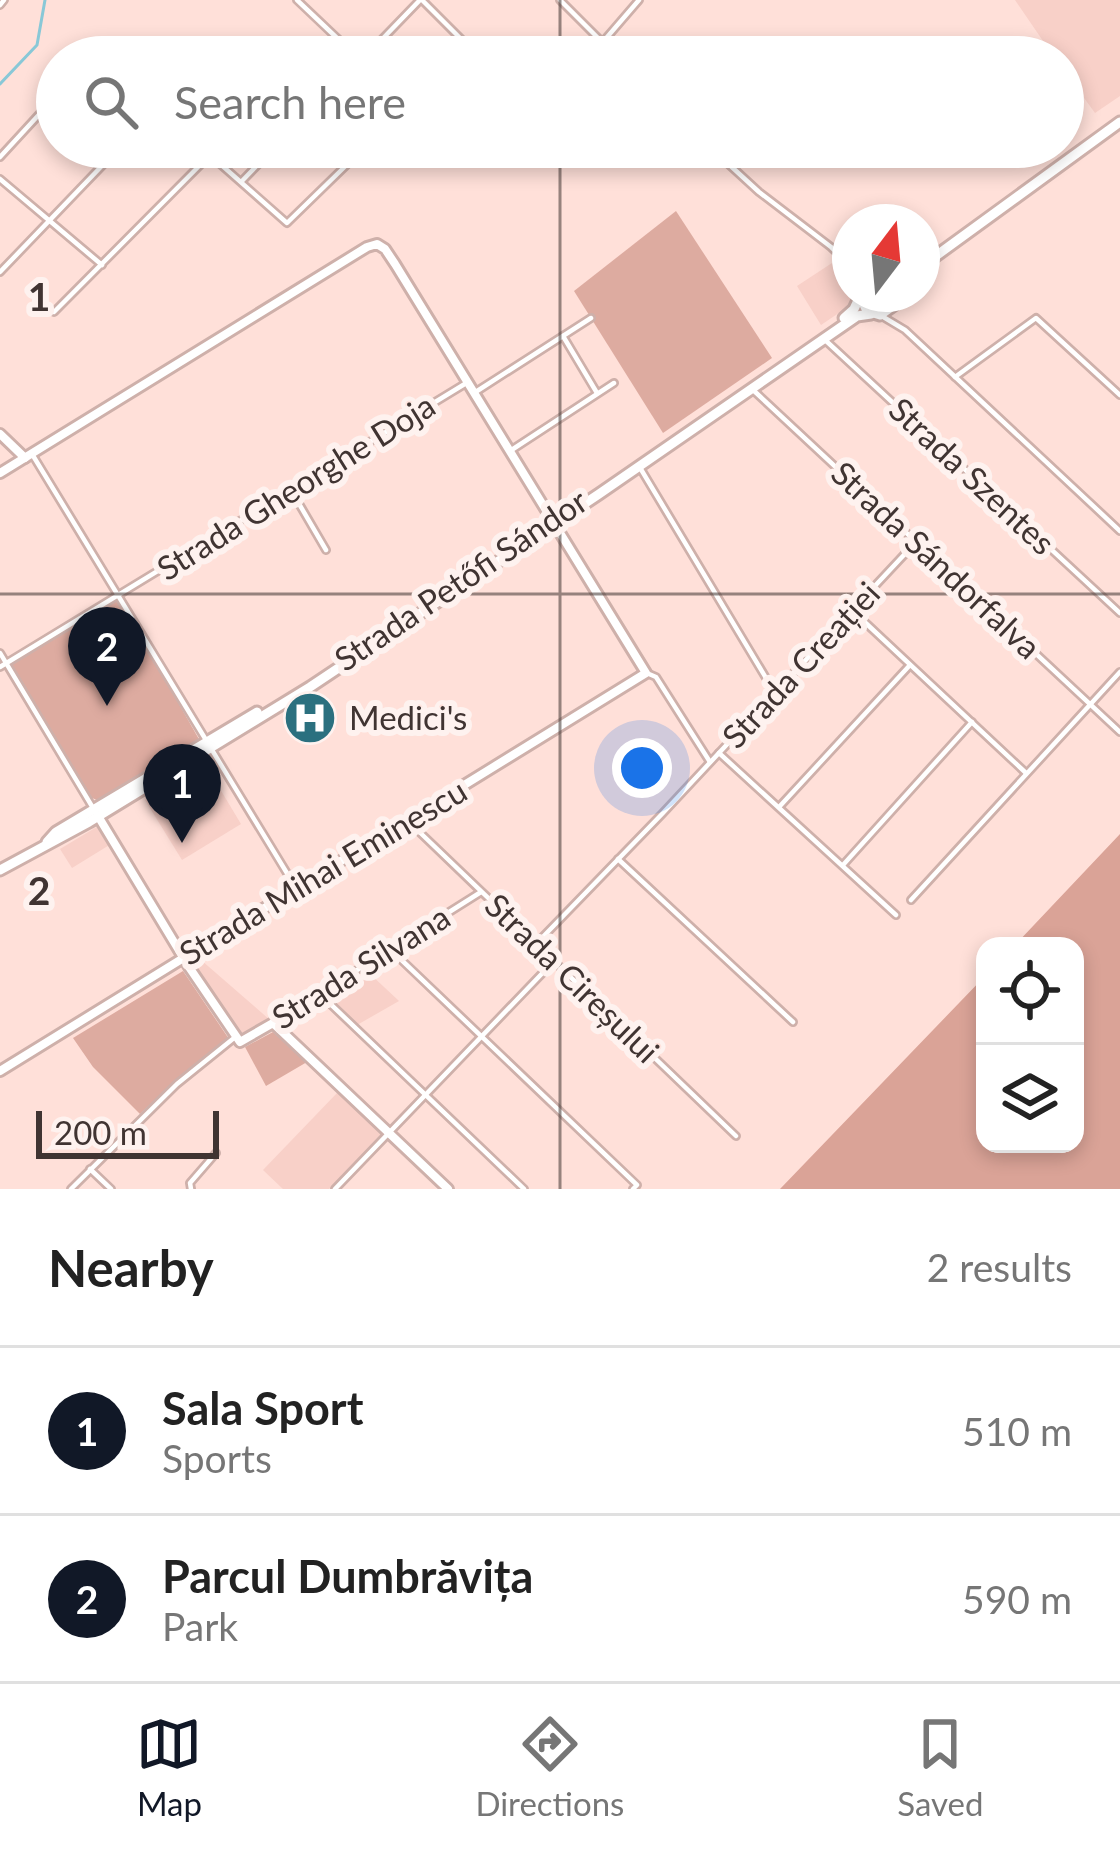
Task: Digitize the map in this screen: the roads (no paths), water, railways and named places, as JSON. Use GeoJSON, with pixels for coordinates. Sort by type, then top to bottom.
{"type":"FeatureCollection","features":[{"type":"Feature","properties":{"kind":"main road"},"geometry":{"type":"LineString","coordinates":[[1084,148],[1120,122]]}},
{"type":"Feature","properties":{"kind":"main road"},"geometry":{"type":"LineString","coordinates":[[940,253],[1057,168]]}},
{"type":"Feature","properties":{"kind":"main road","name":"Strada Petőfi Sándor"},"geometry":{"type":"LineString","coordinates":[[0,870],[56,832],[310,688],[852,312]]}},
{"type":"Feature","properties":{"kind":"main road"},"geometry":{"type":"LineString","coordinates":[[872,312],[876,314]]}},
{"type":"Feature","properties":{"kind":"main road","name":"Strada Petőfi Sándor"},"geometry":{"type":"LineString","coordinates":[[553,521],[857,316],[876,314]]}},
{"type":"Feature","properties":{"kind":"street"},"geometry":{"type":"LineString","coordinates":[[297,0],[337,36]]}},
{"type":"Feature","properties":{"kind":"street"},"geometry":{"type":"LineString","coordinates":[[383,36],[421,0],[457,36]]}},
{"type":"Feature","properties":{"kind":"street"},"geometry":{"type":"LineString","coordinates":[[608,36],[639,0]]}},
{"type":"Feature","properties":{"kind":"street"},"geometry":{"type":"LineString","coordinates":[[564,2],[596,36]]}},
{"type":"Feature","properties":{"kind":"street"},"geometry":{"type":"LineString","coordinates":[[0,157],[36,118]]}},
{"type":"Feature","properties":{"kind":"street"},"geometry":{"type":"LineString","coordinates":[[0,272],[100,168]]}},
{"type":"Feature","properties":{"kind":"street"},"geometry":{"type":"LineString","coordinates":[[54,312],[197,168]]}},
{"type":"Feature","properties":{"kind":"street"},"geometry":{"type":"LineString","coordinates":[[225,168],[287,223],[343,168]]}},
{"type":"Feature","properties":{"kind":"street"},"geometry":{"type":"LineString","coordinates":[[241,182],[255,168]]}},
{"type":"Feature","properties":{"kind":"street"},"geometry":{"type":"LineString","coordinates":[[733,168],[832,248]]}},
{"type":"Feature","properties":{"kind":"street"},"geometry":{"type":"LineString","coordinates":[[0,179],[102,265]]}},
{"type":"Feature","properties":{"kind":"street"},"geometry":{"type":"LineString","coordinates":[[0,473],[377,244],[385,249],[646,673],[656,677],[710,762]]}},
{"type":"Feature","properties":{"kind":"street"},"geometry":{"type":"LineString","coordinates":[[895,312],[905,330]]}},
{"type":"Feature","properties":{"kind":"street"},"geometry":{"type":"LineString","coordinates":[[876,314],[905,330],[1120,531]]}},
{"type":"Feature","properties":{"kind":"street"},"geometry":{"type":"LineString","coordinates":[[474,393],[592,318]]}},
{"type":"Feature","properties":{"kind":"street"},"geometry":{"type":"LineString","coordinates":[[956,377],[1036,318],[1120,395]]}},
{"type":"Feature","properties":{"kind":"street"},"geometry":{"type":"LineString","coordinates":[[563,336],[598,394]]}},
{"type":"Feature","properties":{"kind":"street","name":"Strada Szentes"},"geometry":{"type":"LineString","coordinates":[[824,339],[1120,613]]}},
{"type":"Feature","properties":{"kind":"street","name":"Strada Gheorghe Doja"},"geometry":{"type":"LineString","coordinates":[[3,665],[468,382]]}},
{"type":"Feature","properties":{"kind":"street"},"geometry":{"type":"LineString","coordinates":[[510,451],[614,383]]}},
{"type":"Feature","properties":{"kind":"street","name":"Strada Sándorfalva"},"geometry":{"type":"LineString","coordinates":[[752,388],[1120,732]]}},
{"type":"Feature","properties":{"kind":"street"},"geometry":{"type":"LineString","coordinates":[[0,434],[28,456],[296,889]]}},
{"type":"Feature","properties":{"kind":"street"},"geometry":{"type":"LineString","coordinates":[[639,466],[775,693]]}},
{"type":"Feature","properties":{"kind":"street"},"geometry":{"type":"LineString","coordinates":[[291,490],[326,550]]}},
{"type":"Feature","properties":{"kind":"street","name":"Strada Creației"},"geometry":{"type":"LineString","coordinates":[[536,944],[916,542]]}},
{"type":"Feature","properties":{"kind":"street"},"geometry":{"type":"LineString","coordinates":[[853,611],[1026,773]]}},
{"type":"Feature","properties":{"kind":"street"},"geometry":{"type":"LineString","coordinates":[[0,653],[3,665],[238,1039]]}},
{"type":"Feature","properties":{"kind":"street"},"geometry":{"type":"LineString","coordinates":[[780,806],[910,664]]}},
{"type":"Feature","properties":{"kind":"street"},"geometry":{"type":"LineString","coordinates":[[911,900],[1120,672]]}},
{"type":"Feature","properties":{"kind":"street","name":"Strada Mihai Eminescu"},"geometry":{"type":"LineString","coordinates":[[0,1071],[646,673]]}},
{"type":"Feature","properties":{"kind":"street"},"geometry":{"type":"LineString","coordinates":[[843,865],[972,722]]}},
{"type":"Feature","properties":{"kind":"street"},"geometry":{"type":"LineString","coordinates":[[719,753],[896,915]]}},
{"type":"Feature","properties":{"kind":"street","name":"Strada Cireșului"},"geometry":{"type":"LineString","coordinates":[[408,821],[736,1136]]}},
{"type":"Feature","properties":{"kind":"street"},"geometry":{"type":"LineString","coordinates":[[618,859],[793,1022]]}},
{"type":"Feature","properties":{"kind":"street","name":"Strada Silvana"},"geometry":{"type":"LineString","coordinates":[[71,1189],[177,1084],[238,1039],[273,1023],[482,892]]}},
{"type":"Feature","properties":{"kind":"street"},"geometry":{"type":"LineString","coordinates":[[390,950],[635,1187]]}},
{"type":"Feature","properties":{"kind":"street"},"geometry":{"type":"LineString","coordinates":[[335,1189],[554,961]]}},
{"type":"Feature","properties":{"kind":"street"},"geometry":{"type":"LineString","coordinates":[[320,994],[524,1189]]}},
{"type":"Feature","properties":{"kind":"street"},"geometry":{"type":"LineString","coordinates":[[273,1023],[448,1189]]}},
{"type":"Feature","properties":{"kind":"street"},"geometry":{"type":"LineString","coordinates":[[191,1189],[190,1183],[216,1154]]}},
{"type":"Feature","properties":{"kind":"street"},"geometry":{"type":"LineString","coordinates":[[90,1169],[111,1189]]}},
{"type":"Feature","properties":{"kind":"waterway"},"geometry":{"type":"LineString","coordinates":[[39,36],[45,0]]}},
{"type":"Feature","properties":{"kind":"waterway"},"geometry":{"type":"LineString","coordinates":[[0,84],[36,46]]}},
{"type":"Feature","properties":{"kind":"place","name":"Parcul Dumbrăvița"},"geometry":{"type":"Point","coordinates":[107,706]}},
{"type":"Feature","properties":{"kind":"place","name":"Medici's"},"geometry":{"type":"Point","coordinates":[310,718]}},
{"type":"Feature","properties":{"kind":"place","name":"Sala Sport"},"geometry":{"type":"Point","coordinates":[182,843]}}]}
